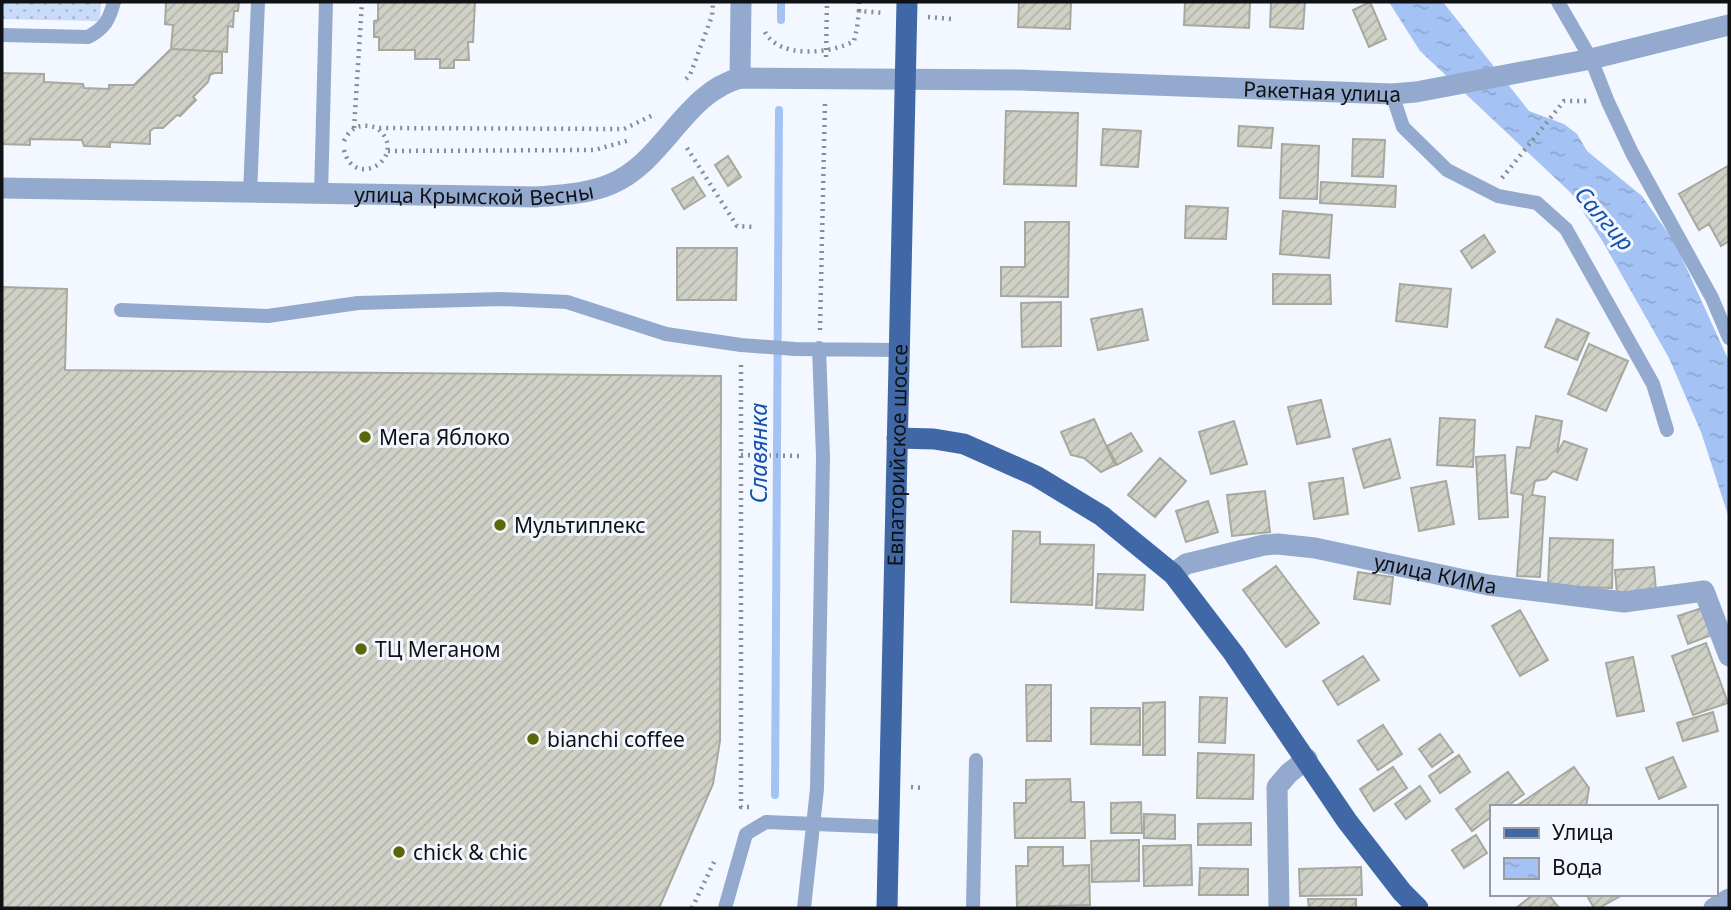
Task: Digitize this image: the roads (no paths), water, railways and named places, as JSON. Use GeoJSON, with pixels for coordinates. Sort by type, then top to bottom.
{"type":"FeatureCollection","features":[{"type":"Feature","properties":{"kind":"main road","name":"Евпаторийское шоссе"},"geometry":{"type":"LineString","coordinates":[[887,908],[907,2]]}},
{"type":"Feature","properties":{"kind":"main road"},"geometry":{"type":"LineString","coordinates":[[897,438],[934,439],[964,444],[1036,476],[1102,516],[1172,574],[1234,654],[1347,821],[1402,892],[1418,908]]}},
{"type":"Feature","properties":{"kind":"street"},"geometry":{"type":"LineString","coordinates":[[740,78],[741,2]]}},
{"type":"Feature","properties":{"kind":"street","name":"Ракетная улица"},"geometry":{"type":"LineString","coordinates":[[905,80],[1033,80],[1392,94],[1416,92],[1591,59],[1729,25]]}},
{"type":"Feature","properties":{"kind":"street","name":"улица Крымской Весны"},"geometry":{"type":"LineString","coordinates":[[2,188],[536,197],[582,193],[612,184],[636,169],[707,94],[722,83],[740,78],[905,80]]}},
{"type":"Feature","properties":{"kind":"street","name":"улица КИМа"},"geometry":{"type":"LineString","coordinates":[[1172,574],[1186,564],[1278,544],[1315,548],[1488,585],[1624,602],[1704,591],[1729,656]]}},
{"type":"Feature","properties":{"kind":"street"},"geometry":{"type":"LineString","coordinates":[[1279,908],[1277,787],[1307,759]]}},
{"type":"Feature","properties":{"kind":"street"},"geometry":{"type":"LineString","coordinates":[[1714,908],[1729,900]]}},
{"type":"Feature","properties":{"kind":"lane"},"geometry":{"type":"LineString","coordinates":[[2,35],[88,37],[101,30],[109,21],[114,2]]}},
{"type":"Feature","properties":{"kind":"lane"},"geometry":{"type":"LineString","coordinates":[[250,193],[258,2]]}},
{"type":"Feature","properties":{"kind":"lane"},"geometry":{"type":"LineString","coordinates":[[321,195],[326,2]]}},
{"type":"Feature","properties":{"kind":"lane"},"geometry":{"type":"LineString","coordinates":[[1558,2],[1591,59],[1632,153],[1712,298],[1729,338]]}},
{"type":"Feature","properties":{"kind":"lane"},"geometry":{"type":"LineString","coordinates":[[1392,94],[1403,127],[1447,170],[1498,196],[1536,203],[1566,229],[1653,384],[1667,430]]}},
{"type":"Feature","properties":{"kind":"lane"},"geometry":{"type":"LineString","coordinates":[[121,310],[268,316],[358,303],[501,299],[567,302],[666,334],[741,345],[795,349],[899,350]]}},
{"type":"Feature","properties":{"kind":"lane"},"geometry":{"type":"LineString","coordinates":[[804,908],[817,789],[823,457],[820,348]]}},
{"type":"Feature","properties":{"kind":"lane"},"geometry":{"type":"LineString","coordinates":[[972,908],[976,760]]}},
{"type":"Feature","properties":{"kind":"lane"},"geometry":{"type":"LineString","coordinates":[[725,908],[746,834],[766,822],[889,827]]}},
{"type":"Feature","properties":{"kind":"water","name":"Салгир"},"geometry":{"type":"Polygon","coordinates":[[[1389,2],[1443,2],[1529,111],[1564,124],[1577,134],[1587,151],[1642,196],[1675,243],[1729,361],[1729,518],[1701,432],[1669,358],[1603,242],[1571,193],[1420,51],[1389,2]]]}},
{"type":"Feature","properties":{"kind":"waterway","name":"Славянка"},"geometry":{"type":"LineString","coordinates":[[781,2],[781,20]]}},
{"type":"Feature","properties":{"kind":"waterway","name":"Славянка"},"geometry":{"type":"LineString","coordinates":[[775,795],[779,110]]}},
{"type":"Feature","properties":{"kind":"place","name":"Мега Яблоко"},"geometry":{"type":"Point","coordinates":[365,437]}},
{"type":"Feature","properties":{"kind":"place","name":"Мультиплекс"},"geometry":{"type":"Point","coordinates":[500,525]}},
{"type":"Feature","properties":{"kind":"place","name":"ТЦ Меганом"},"geometry":{"type":"Point","coordinates":[361,649]}},
{"type":"Feature","properties":{"kind":"place","name":"bianchi coffee"},"geometry":{"type":"Point","coordinates":[533,739]}},
{"type":"Feature","properties":{"kind":"place","name":"chick & chic"},"geometry":{"type":"Point","coordinates":[399,852]}}]}
